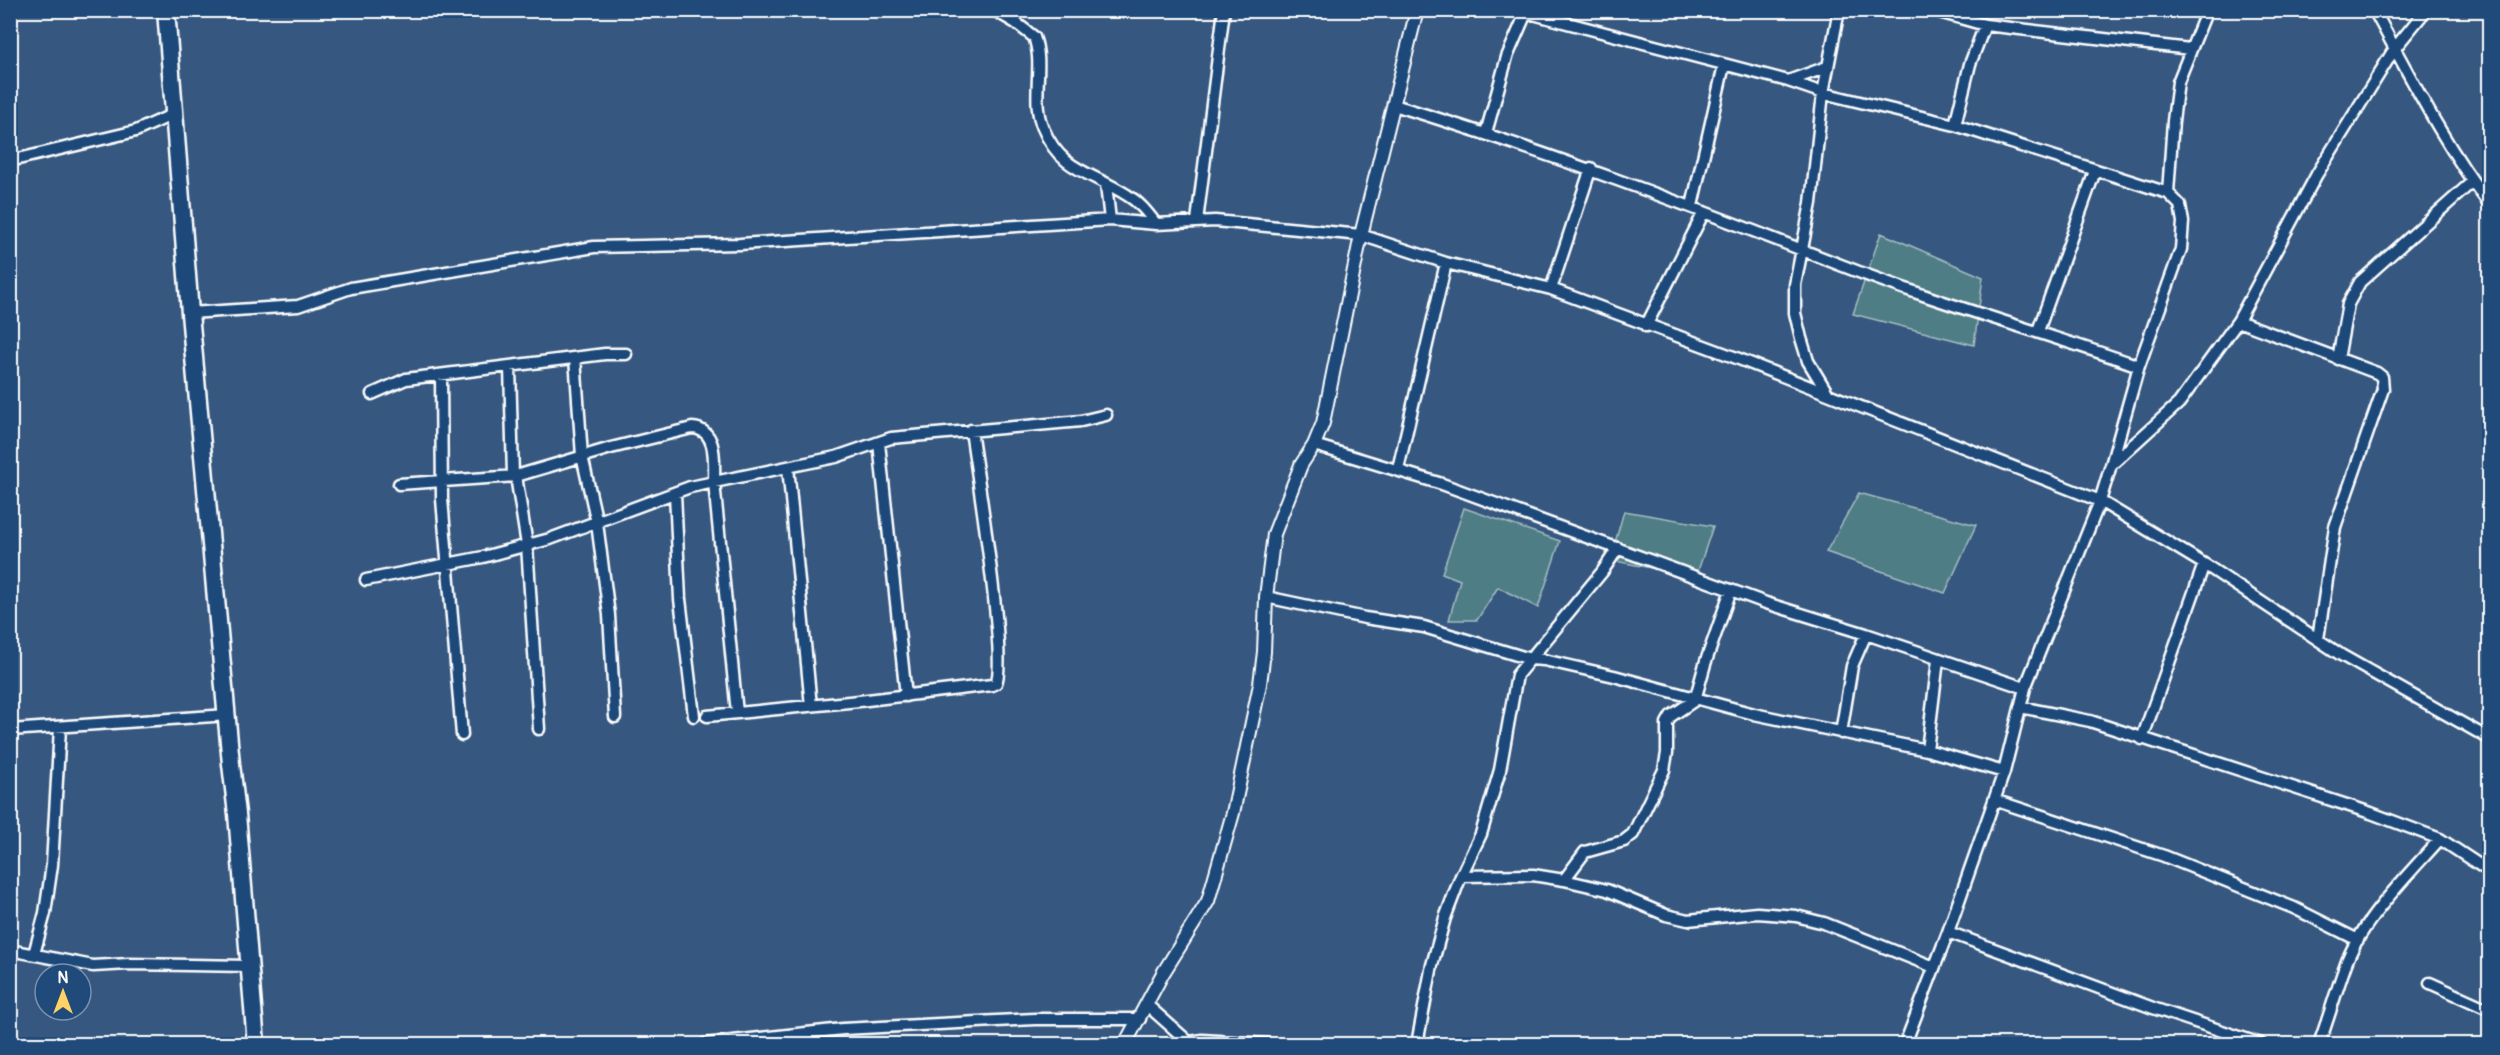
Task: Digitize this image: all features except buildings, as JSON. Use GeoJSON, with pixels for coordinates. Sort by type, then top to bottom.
{"type":"FeatureCollection","features":[{"type":"Feature","properties":{"kind":"main road"},"geometry":{"type":"LineString","coordinates":[[166,10],[190,313],[256,1044]]}},
{"type":"Feature","properties":{"kind":"street"},"geometry":{"type":"LineString","coordinates":[[994,10],[1034,37],[1038,60],[1041,126],[1050,143],[1065,162],[1129,196],[1143,207],[1156,224]]}},
{"type":"Feature","properties":{"kind":"street"},"geometry":{"type":"LineString","coordinates":[[1197,221],[1224,10]]}},
{"type":"Feature","properties":{"kind":"street"},"geometry":{"type":"LineString","coordinates":[[1125,1044],[1208,901],[1233,813],[1256,706],[1264,652],[1266,597],[1274,534],[1301,465],[1314,445],[1328,402],[1361,235],[1417,10]]}},
{"type":"Feature","properties":{"kind":"street"},"geometry":{"type":"LineString","coordinates":[[1828,394],[1808,361],[1795,313],[1795,285],[1804,249],[1811,203],[1822,93],[1839,10]]}},
{"type":"Feature","properties":{"kind":"street"},"geometry":{"type":"LineString","coordinates":[[1932,10],[1985,25],[2190,49]]}},
{"type":"Feature","properties":{"kind":"street"},"geometry":{"type":"LineString","coordinates":[[2168,193],[2172,121],[2178,82],[2207,10]]}},
{"type":"Feature","properties":{"kind":"street"},"geometry":{"type":"LineString","coordinates":[[2374,10],[2472,182],[2490,205]]}},
{"type":"Feature","properties":{"kind":"street"},"geometry":{"type":"LineString","coordinates":[[2111,465],[2179,403],[2238,321],[2317,174],[2395,48],[2426,10]]}},
{"type":"Feature","properties":{"kind":"street"},"geometry":{"type":"LineString","coordinates":[[1486,133],[1522,12],[1788,81],[1822,93],[1955,125],[2168,193],[2180,205],[2183,222],[2181,249],[2139,366],[2100,501],[2025,688],[2004,772],[1948,932],[1905,1044]]}},
{"type":"Feature","properties":{"kind":"street"},"geometry":{"type":"LineString","coordinates":[[1955,125],[1970,64],[1985,25]]}},
{"type":"Feature","properties":{"kind":"street"},"geometry":{"type":"LineString","coordinates":[[1692,206],[1724,65]]}},
{"type":"Feature","properties":{"kind":"street"},"geometry":{"type":"LineString","coordinates":[[1788,81],[1827,67]]}},
{"type":"Feature","properties":{"kind":"street"},"geometry":{"type":"LineString","coordinates":[[1394,105],[1486,133],[1531,151],[1591,168],[1648,193],[1692,206],[1837,264],[1958,308],[2038,331],[2139,366]]}},
{"type":"Feature","properties":{"kind":"street"},"geometry":{"type":"LineString","coordinates":[[10,161],[136,131],[174,114]]}},
{"type":"Feature","properties":{"kind":"street"},"geometry":{"type":"LineString","coordinates":[[1551,289],[1591,168]]}},
{"type":"Feature","properties":{"kind":"street"},"geometry":{"type":"LineString","coordinates":[[2038,331],[2095,171]]}},
{"type":"Feature","properties":{"kind":"street"},"geometry":{"type":"LineString","coordinates":[[2338,359],[2348,304],[2360,282],[2472,182]]}},
{"type":"Feature","properties":{"kind":"street"},"geometry":{"type":"LineString","coordinates":[[1106,185],[1110,220]]}},
{"type":"Feature","properties":{"kind":"street"},"geometry":{"type":"LineString","coordinates":[[1646,326],[1704,212]]}},
{"type":"Feature","properties":{"kind":"street"},"geometry":{"type":"LineString","coordinates":[[190,313],[298,306],[351,288],[594,247],[740,244],[1110,220],[1156,224],[1197,221],[1361,235],[1446,263],[1551,289],[1734,357],[2100,501],[2204,564],[2342,655],[2490,739]]}},
{"type":"Feature","properties":{"kind":"street"},"geometry":{"type":"LineString","coordinates":[[1398,469],[1446,263]]}},
{"type":"Feature","properties":{"kind":"street"},"geometry":{"type":"LineString","coordinates":[[2238,321],[2378,373],[2382,377],[2383,389],[2335,527],[2318,639]]}},
{"type":"Feature","properties":{"kind":"street"},"geometry":{"type":"LineString","coordinates":[[372,394],[406,379],[605,354],[626,354]]}},
{"type":"Feature","properties":{"kind":"street"},"geometry":{"type":"LineString","coordinates":[[575,358],[582,456],[597,522],[611,640],[615,717]]}},
{"type":"Feature","properties":{"kind":"street"},"geometry":{"type":"LineString","coordinates":[[510,367],[515,476],[527,545],[539,729]]}},
{"type":"Feature","properties":{"kind":"street"},"geometry":{"type":"LineString","coordinates":[[441,375],[440,480],[462,735]]}},
{"type":"Feature","properties":{"kind":"street"},"geometry":{"type":"LineString","coordinates":[[366,580],[446,565],[527,545],[690,487],[836,458],[891,438],[1081,421],[1106,415]]}},
{"type":"Feature","properties":{"kind":"street"},"geometry":{"type":"LineString","coordinates":[[399,484],[515,476],[582,456],[692,428],[701,428],[710,435],[714,464],[737,713]]}},
{"type":"Feature","properties":{"kind":"street"},"geometry":{"type":"LineString","coordinates":[[707,716],[906,696],[992,685],[999,679],[995,611],[971,430]]}},
{"type":"Feature","properties":{"kind":"street"},"geometry":{"type":"LineString","coordinates":[[879,443],[906,696]]}},
{"type":"Feature","properties":{"kind":"street"},"geometry":{"type":"LineString","coordinates":[[1314,445],[1398,469],[1793,612],[1866,634],[2025,688]]}},
{"type":"Feature","properties":{"kind":"street"},"geometry":{"type":"LineString","coordinates":[[788,467],[811,706]]}},
{"type":"Feature","properties":{"kind":"street"},"geometry":{"type":"LineString","coordinates":[[675,493],[680,599],[694,716]]}},
{"type":"Feature","properties":{"kind":"street"},"geometry":{"type":"LineString","coordinates":[[1417,1044],[1432,965],[1445,918],[1461,876],[1481,834],[1500,770],[1517,675],[1602,572],[1618,548]]}},
{"type":"Feature","properties":{"kind":"street"},"geometry":{"type":"LineString","coordinates":[[2142,739],[2204,564]]}},
{"type":"Feature","properties":{"kind":"street"},"geometry":{"type":"LineString","coordinates":[[1564,880],[1585,852],[1624,841],[1633,834],[1664,770],[1667,753],[1667,723],[1671,716],[1695,700],[1731,590]]}},
{"type":"Feature","properties":{"kind":"street"},"geometry":{"type":"LineString","coordinates":[[1266,597],[1365,618],[1424,627],[1530,659],[1614,676],[1695,700],[1927,750],[2004,772]]}},
{"type":"Feature","properties":{"kind":"street"},"geometry":{"type":"LineString","coordinates":[[1841,733],[1852,666],[1866,634]]}},
{"type":"Feature","properties":{"kind":"street"},"geometry":{"type":"LineString","coordinates":[[1927,750],[1938,660]]}},
{"type":"Feature","properties":{"kind":"street"},"geometry":{"type":"LineString","coordinates":[[2020,707],[2090,721],[2371,813],[2440,839],[2490,872]]}},
{"type":"Feature","properties":{"kind":"street"},"geometry":{"type":"LineString","coordinates":[[10,730],[228,716]]}},
{"type":"Feature","properties":{"kind":"street"},"geometry":{"type":"LineString","coordinates":[[34,954],[45,913],[51,865],[60,728]]}},
{"type":"Feature","properties":{"kind":"street"},"geometry":{"type":"LineString","coordinates":[[1994,800],[2164,856],[2294,908],[2358,940]]}},
{"type":"Feature","properties":{"kind":"street"},"geometry":{"type":"LineString","coordinates":[[2319,1044],[2348,960],[2358,940],[2392,893],[2440,839]]}},
{"type":"Feature","properties":{"kind":"street"},"geometry":{"type":"LineString","coordinates":[[1461,876],[1533,874],[1564,880],[1607,890],[1666,915],[1688,920],[1757,914],[1796,916],[1824,923],[1934,967]]}},
{"type":"Feature","properties":{"kind":"street"},"geometry":{"type":"LineString","coordinates":[[1948,932],[2163,1011],[2261,1044]]}},
{"type":"Feature","properties":{"kind":"street"},"geometry":{"type":"LineString","coordinates":[[10,950],[93,966],[129,964],[249,966]]}},
{"type":"Feature","properties":{"kind":"street"},"geometry":{"type":"LineString","coordinates":[[2430,983],[2490,1010]]}},
{"type":"Feature","properties":{"kind":"street"},"geometry":{"type":"LineString","coordinates":[[1147,1005],[1191,1043],[1202,1040],[1267,1044]]}},
{"type":"Feature","properties":{"kind":"street"},"geometry":{"type":"LineString","coordinates":[[705,1044],[843,1029],[1035,1019],[1140,1019]]}},
{"type":"Feature","properties":{"kind":"green space"},"geometry":{"type":"Polygon","coordinates":[[[1881,233],[1983,277],[1974,345],[1853,314],[1881,233]]]}},
{"type":"Feature","properties":{"kind":"green space"},"geometry":{"type":"Polygon","coordinates":[[[1859,493],[1976,525],[1945,593],[1826,552],[1859,493]]]}},
{"type":"Feature","properties":{"kind":"green space"},"geometry":{"type":"Polygon","coordinates":[[[1464,508],[1560,541],[1538,608],[1498,587],[1477,620],[1449,620],[1460,580],[1442,573],[1464,508]]]}},
{"type":"Feature","properties":{"kind":"green space"},"geometry":{"type":"Polygon","coordinates":[[[1624,511],[1713,526],[1696,577],[1610,560],[1624,511]]]}}]}
